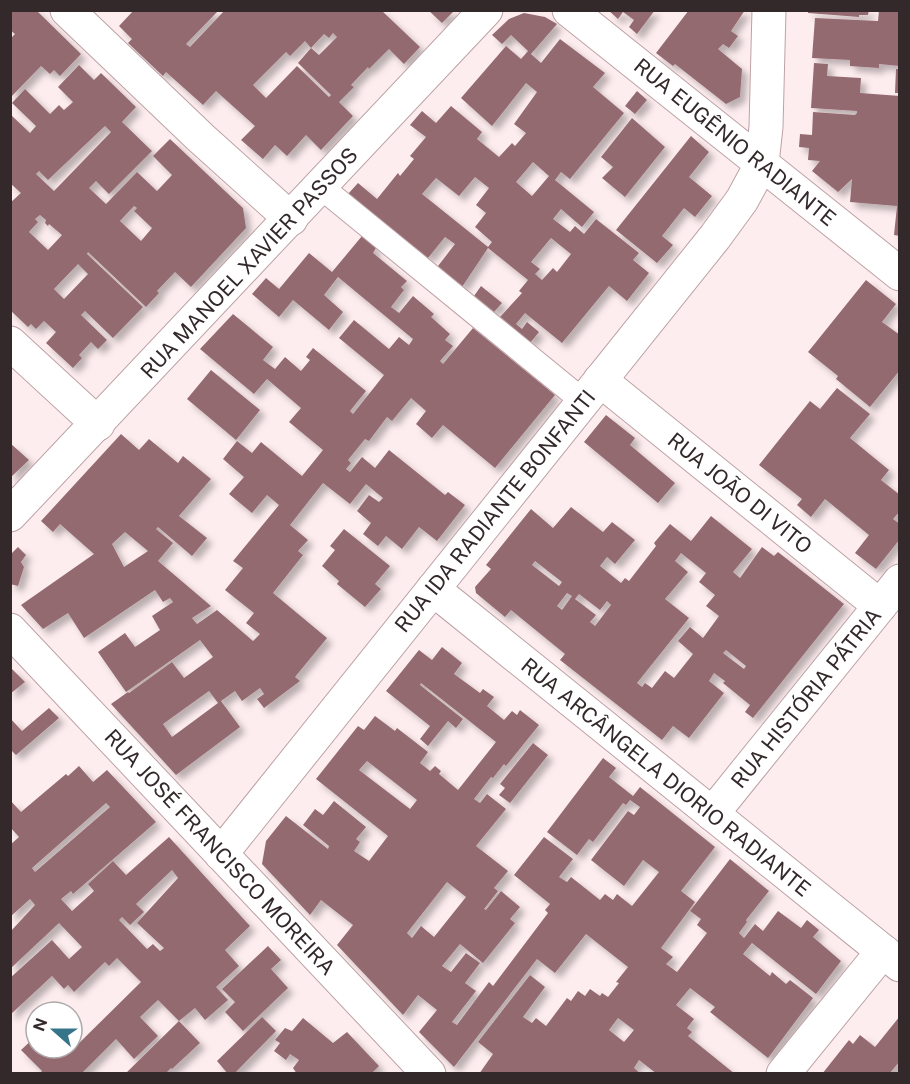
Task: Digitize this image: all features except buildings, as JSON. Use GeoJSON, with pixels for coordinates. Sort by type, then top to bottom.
{"type":"FeatureCollection","features":[{"type":"Feature","properties":{"kind":"street"},"geometry":{"type":"LineString","coordinates":[[67,10],[201,138],[291,219]]}},
{"type":"Feature","properties":{"kind":"street","name":"RUA MANOEL XAVIER PASSOS"},"geometry":{"type":"LineString","coordinates":[[10,515],[486,10]]}},
{"type":"Feature","properties":{"kind":"street","name":"RUA EUGÊNIO RADIANTE"},"geometry":{"type":"LineString","coordinates":[[569,10],[900,274]]}},
{"type":"Feature","properties":{"kind":"street"},"geometry":{"type":"LineString","coordinates":[[762,163],[770,42],[769,10]]}},
{"type":"Feature","properties":{"kind":"street","name":"RUA IDA RADIANTE BONFANTI"},"geometry":{"type":"LineString","coordinates":[[221,854],[715,237],[742,200],[762,163]]}},
{"type":"Feature","properties":{"kind":"street"},"geometry":{"type":"LineString","coordinates":[[10,343],[98,424]]}},
{"type":"Feature","properties":{"kind":"street","name":"RUA JOÃO DI VITO"},"geometry":{"type":"LineString","coordinates":[[591,390],[890,594]]}},
{"type":"Feature","properties":{"kind":"street","name":"RUA ARCÂNGELA DIORIO RADIANTE"},"geometry":{"type":"LineString","coordinates":[[433,589],[891,958]]}},
{"type":"Feature","properties":{"kind":"street","name":"RUA HISTÓRIA PÁTRIA"},"geometry":{"type":"LineString","coordinates":[[712,814],[890,594]]}},
{"type":"Feature","properties":{"kind":"street","name":"RUA JOSÉ FRANCISCO MOREIRA"},"geometry":{"type":"LineString","coordinates":[[10,630],[429,1074]]}},
{"type":"Feature","properties":{"kind":"street"},"geometry":{"type":"LineString","coordinates":[[783,1074],[891,958]]}},
{"type":"Feature","properties":{"kind":"lane"},"geometry":{"type":"LineString","coordinates":[[321,187],[591,390]]}}]}
